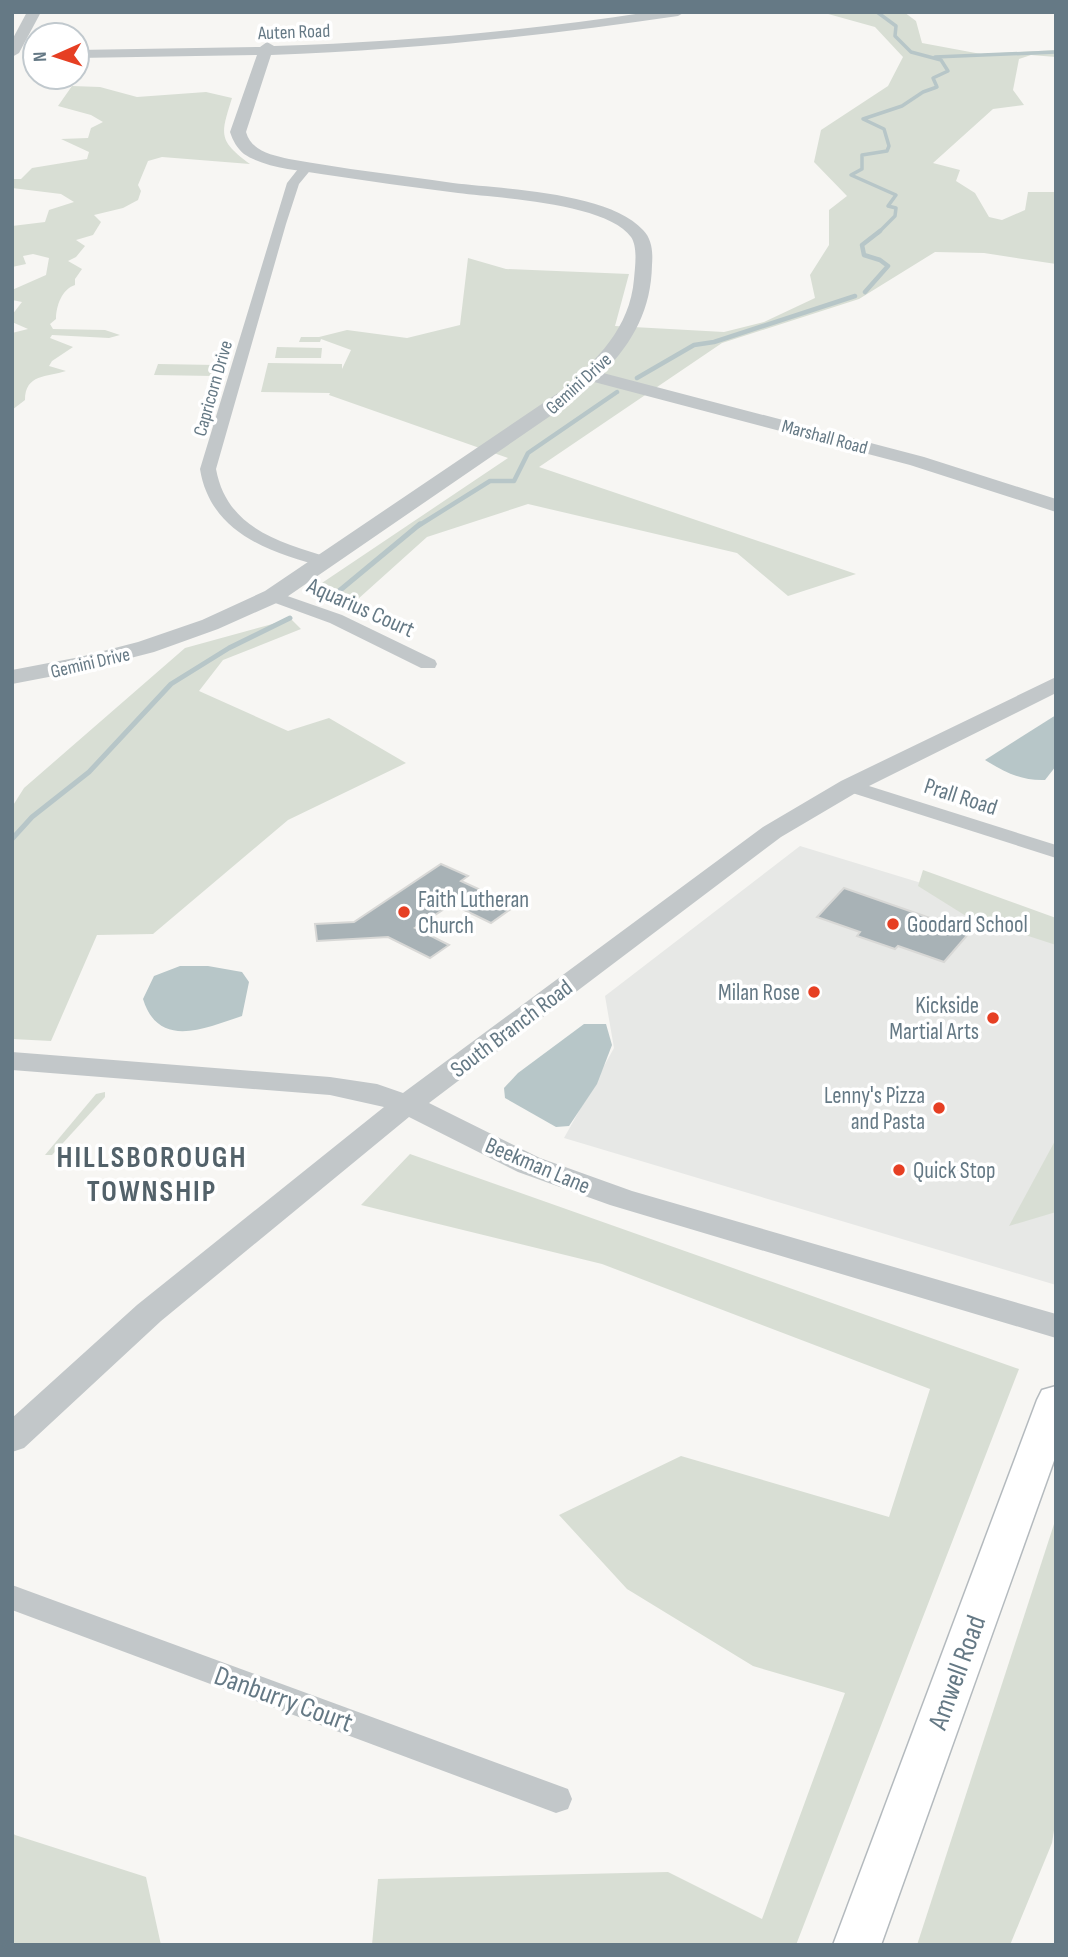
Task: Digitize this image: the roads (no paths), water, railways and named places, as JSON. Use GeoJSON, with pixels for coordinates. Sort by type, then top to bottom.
{"type":"FeatureCollection","features":[{"type":"Feature","properties":{"kind":"main road","name":"Amwell Road"},"geometry":{"type":"LineString","coordinates":[[857,1945],[1056,1400]]}},
{"type":"Feature","properties":{"kind":"street"},"geometry":{"type":"LineString","coordinates":[[12,25],[19,12]]}},
{"type":"Feature","properties":{"kind":"street"},"geometry":{"type":"LineString","coordinates":[[19,50],[34,12]]}},
{"type":"Feature","properties":{"kind":"street","name":"Auten Road"},"geometry":{"type":"LineString","coordinates":[[91,47],[266,49],[477,32],[636,12]]}},
{"type":"Feature","properties":{"kind":"street","name":"Auten Road"},"geometry":{"type":"LineString","coordinates":[[91,54],[266,49],[484,38],[678,12]]}},
{"type":"Feature","properties":{"kind":"street","name":"Gemini Drive"},"geometry":{"type":"LineString","coordinates":[[12,677],[89,663],[152,647],[225,620],[273,596],[531,423],[591,376],[619,345],[638,309],[644,249],[635,230],[604,214],[569,204],[307,167],[256,153],[238,138],[238,132],[266,49]]}},
{"type":"Feature","properties":{"kind":"street","name":"Capricorn Drive"},"geometry":{"type":"LineString","coordinates":[[307,167],[293,183],[279,224],[208,469],[208,479],[214,498],[243,528],[282,547],[325,562]]}},
{"type":"Feature","properties":{"kind":"street","name":"Marshall Road"},"geometry":{"type":"LineString","coordinates":[[591,376],[918,461],[1056,506]]}},
{"type":"Feature","properties":{"kind":"street","name":"Aquarius Court"},"geometry":{"type":"LineString","coordinates":[[273,596],[336,619],[428,664]]}},
{"type":"Feature","properties":{"kind":"street","name":"South Branch Road"},"geometry":{"type":"LineString","coordinates":[[12,1439],[158,1305],[371,1132],[761,840],[850,786],[1056,684]]}},
{"type":"Feature","properties":{"kind":"street","name":"Prall Road"},"geometry":{"type":"LineString","coordinates":[[850,786],[1056,852]]}},
{"type":"Feature","properties":{"kind":"street","name":"Beekman Lane"},"geometry":{"type":"LineString","coordinates":[[12,1061],[330,1086],[377,1094],[409,1105],[529,1165],[621,1198],[1056,1326]]}},
{"type":"Feature","properties":{"kind":"street","name":"Danburry Court"},"geometry":{"type":"LineString","coordinates":[[12,1598],[556,1799]]}},
{"type":"Feature","properties":{"kind":"waterway"},"geometry":{"type":"LineString","coordinates":[[877,12],[896,26],[895,36],[911,52],[941,60],[948,71],[933,78],[937,87],[923,92],[902,106],[863,119],[884,129],[889,146],[887,151],[862,155],[862,169],[851,175],[896,195],[888,206],[896,208],[895,216],[880,231]]}},
{"type":"Feature","properties":{"kind":"waterway"},"geometry":{"type":"LineString","coordinates":[[935,57],[1056,52]]}},
{"type":"Feature","properties":{"kind":"waterway"},"geometry":{"type":"LineString","coordinates":[[865,292],[888,266],[880,260],[864,255],[862,245],[880,231]]}},
{"type":"Feature","properties":{"kind":"waterway"},"geometry":{"type":"LineString","coordinates":[[637,378],[694,345],[714,342],[855,296]]}},
{"type":"Feature","properties":{"kind":"waterway"},"geometry":{"type":"LineString","coordinates":[[418,526],[490,481],[514,481],[528,453],[617,392]]}},
{"type":"Feature","properties":{"kind":"waterway"},"geometry":{"type":"LineString","coordinates":[[333,596],[420,524]]}},
{"type":"Feature","properties":{"kind":"waterway"},"geometry":{"type":"LineString","coordinates":[[12,839],[32,817],[89,772],[171,684],[229,648],[290,618]]}},
{"type":"Feature","properties":{"kind":"place","name":"Faith Lutheran Church"},"geometry":{"type":"Point","coordinates":[404,912]}},
{"type":"Feature","properties":{"kind":"place","name":"Goodard School"},"geometry":{"type":"Point","coordinates":[893,924]}},
{"type":"Feature","properties":{"kind":"place","name":"Milan Rose"},"geometry":{"type":"Point","coordinates":[814,992]}},
{"type":"Feature","properties":{"kind":"place","name":"Kickside Martial Arts"},"geometry":{"type":"Point","coordinates":[993,1018]}},
{"type":"Feature","properties":{"kind":"place","name":"Lenny's Pizza and Pasta"},"geometry":{"type":"Point","coordinates":[939,1108]}},
{"type":"Feature","properties":{"kind":"place","name":"Quick Stop"},"geometry":{"type":"Point","coordinates":[899,1170]}},
{"type":"Feature","properties":{"kind":"district","name":"HILLSBOROUGH TOWNSHIP"},"geometry":{"type":"Point","coordinates":[152,1174]}}]}
